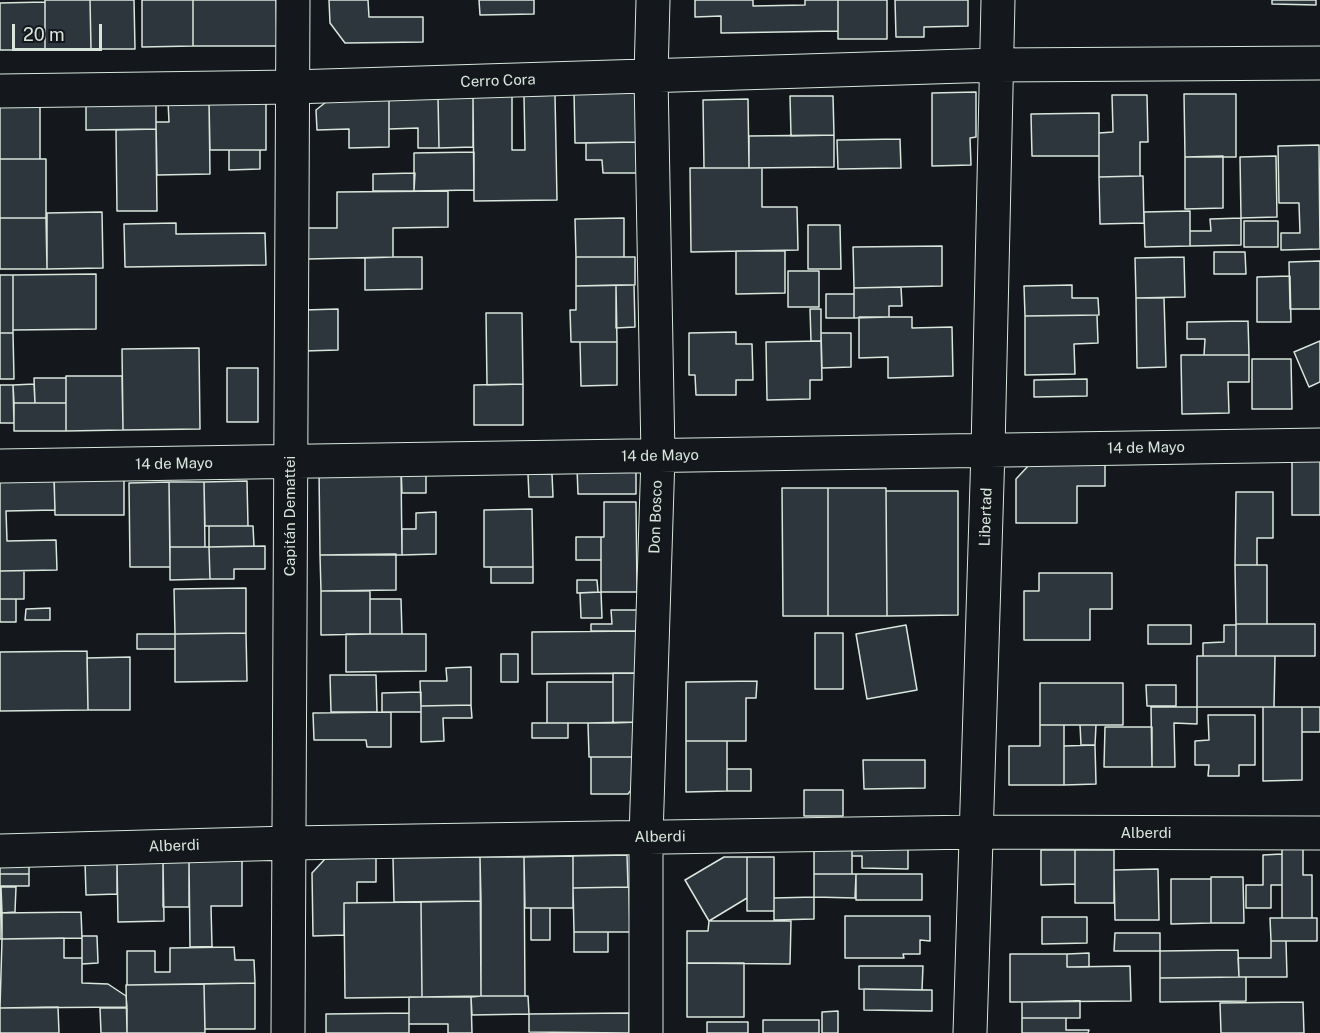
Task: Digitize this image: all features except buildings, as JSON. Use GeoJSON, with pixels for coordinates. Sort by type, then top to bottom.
{"type":"FeatureCollection","features":[{"type":"Feature","properties":{"kind":"street","name":"Capitán Demattei"},"geometry":{"type":"LineString","coordinates":[[288,1033],[293,0]]}},
{"type":"Feature","properties":{"kind":"street","name":"Don Bosco"},"geometry":{"type":"LineString","coordinates":[[646,1033],[646,837],[658,456],[651,76],[653,0]]}},
{"type":"Feature","properties":{"kind":"street","name":"Libertad"},"geometry":{"type":"LineString","coordinates":[[970,1033],[988,450],[998,0]]}},
{"type":"Feature","properties":{"kind":"street","name":"Cerro Cora"},"geometry":{"type":"LineString","coordinates":[[0,91],[292,87],[996,65],[1320,63]]}},
{"type":"Feature","properties":{"kind":"street","name":"14 de Mayo"},"geometry":{"type":"LineString","coordinates":[[0,466],[1320,445]]}},
{"type":"Feature","properties":{"kind":"street","name":"Alberdi"},"geometry":{"type":"LineString","coordinates":[[0,851],[289,843],[976,832],[1320,833]]}}]}
